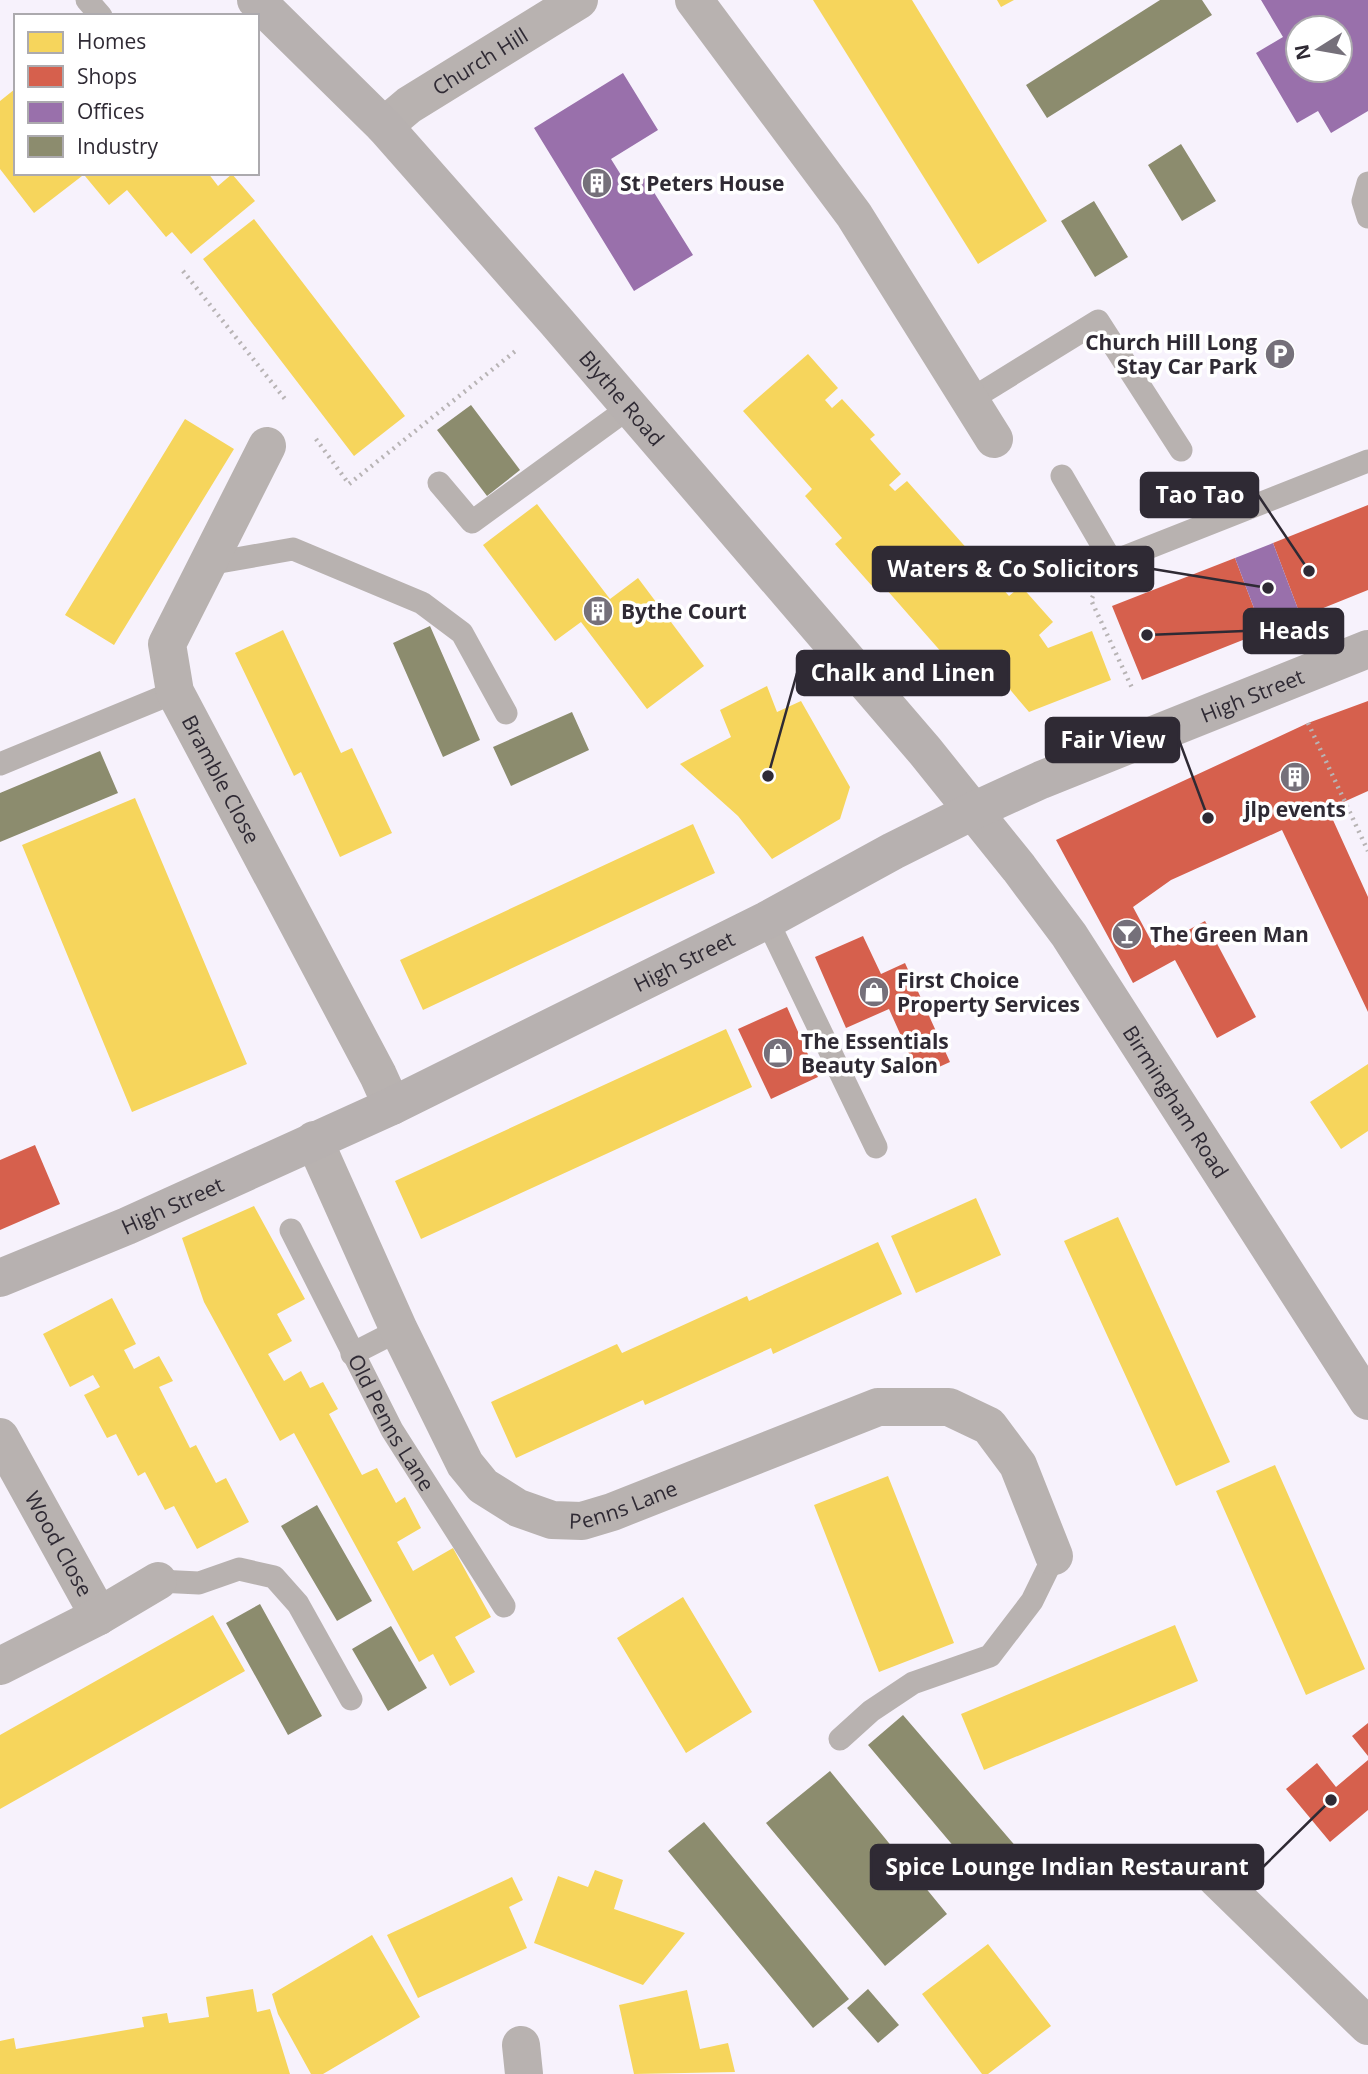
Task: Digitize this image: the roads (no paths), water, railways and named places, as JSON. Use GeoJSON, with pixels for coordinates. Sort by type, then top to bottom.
{"type":"FeatureCollection","features":[{"type":"Feature","properties":{"kind":"main road","name":"Blythe Road"},"geometry":{"type":"LineString","coordinates":[[256,0],[384,126],[631,407],[973,811]]}},
{"type":"Feature","properties":{"kind":"main road","name":"High Street"},"geometry":{"type":"LineString","coordinates":[[0,1278],[127,1226],[392,1106],[767,920],[973,811],[1041,780],[1368,649]]}},
{"type":"Feature","properties":{"kind":"main road","name":"Birmingham Road"},"geometry":{"type":"LineString","coordinates":[[973,811],[1069,935],[1368,1401]]}},
{"type":"Feature","properties":{"kind":"street","name":"Church Hill"},"geometry":{"type":"LineString","coordinates":[[384,126],[409,105],[579,0]]}},
{"type":"Feature","properties":{"kind":"street"},"geometry":{"type":"LineString","coordinates":[[694,0],[854,215],[994,439]]}},
{"type":"Feature","properties":{"kind":"street","name":"Bramble Close"},"geometry":{"type":"LineString","coordinates":[[267,446],[167,644],[175,692],[379,1076],[392,1106]]}},
{"type":"Feature","properties":{"kind":"street","name":"Penns Lane"},"geometry":{"type":"LineString","coordinates":[[314,1140],[399,1330],[465,1464],[483,1486],[518,1508],[552,1520],[582,1521],[612,1512],[877,1407],[949,1407],[989,1426],[1018,1465],[1054,1556]]}},
{"type":"Feature","properties":{"kind":"street","name":"Wood Close"},"geometry":{"type":"LineString","coordinates":[[0,1437],[99,1616]]}},
{"type":"Feature","properties":{"kind":"street","name":"Wood Close"},"geometry":{"type":"LineString","coordinates":[[0,1666],[99,1616],[158,1580]]}},
{"type":"Feature","properties":{"kind":"street"},"geometry":{"type":"LineString","coordinates":[[1217,1879],[1368,2026]]}},
{"type":"Feature","properties":{"kind":"lane"},"geometry":{"type":"LineString","coordinates":[[87,0],[99,14]]}},
{"type":"Feature","properties":{"kind":"lane"},"geometry":{"type":"LineString","coordinates":[[1368,183],[1363,201],[1368,217]]}},
{"type":"Feature","properties":{"kind":"lane"},"geometry":{"type":"LineString","coordinates":[[970,400],[1098,321],[1181,450]]}},
{"type":"Feature","properties":{"kind":"lane"},"geometry":{"type":"LineString","coordinates":[[439,483],[472,522],[631,407]]}},
{"type":"Feature","properties":{"kind":"lane"},"geometry":{"type":"LineString","coordinates":[[1062,476],[1112,562],[1368,461]]}},
{"type":"Feature","properties":{"kind":"lane"},"geometry":{"type":"LineString","coordinates":[[208,564],[293,549],[422,603],[462,633],[506,713]]}},
{"type":"Feature","properties":{"kind":"lane"},"geometry":{"type":"LineString","coordinates":[[0,764],[175,692]]}},
{"type":"Feature","properties":{"kind":"lane"},"geometry":{"type":"LineString","coordinates":[[767,920],[876,1147]]}},
{"type":"Feature","properties":{"kind":"lane","name":"Old Penns Lane"},"geometry":{"type":"LineString","coordinates":[[291,1230],[392,1430],[504,1606]]}},
{"type":"Feature","properties":{"kind":"lane"},"geometry":{"type":"LineString","coordinates":[[352,1354],[399,1330]]}},
{"type":"Feature","properties":{"kind":"lane"},"geometry":{"type":"LineString","coordinates":[[840,1739],[871,1711],[913,1683],[990,1656],[1032,1601],[1054,1556]]}},
{"type":"Feature","properties":{"kind":"lane"},"geometry":{"type":"LineString","coordinates":[[158,1580],[199,1583],[239,1569],[274,1577],[298,1604],[351,1699]]}},
{"type":"Feature","properties":{"kind":"place","name":"St Peters House"},"geometry":{"type":"Point","coordinates":[597,183]}},
{"type":"Feature","properties":{"kind":"place","name":"Church Hill Long Stay Car Park"},"geometry":{"type":"Point","coordinates":[1280,354]}},
{"type":"Feature","properties":{"kind":"place","name":"Tao Tao"},"geometry":{"type":"Point","coordinates":[1309,571]}},
{"type":"Feature","properties":{"kind":"place","name":"Waters & Co Solicitors"},"geometry":{"type":"Point","coordinates":[1268,588]}},
{"type":"Feature","properties":{"kind":"place","name":"Bythe Court"},"geometry":{"type":"Point","coordinates":[598,611]}},
{"type":"Feature","properties":{"kind":"place","name":"Heads"},"geometry":{"type":"Point","coordinates":[1147,635]}},
{"type":"Feature","properties":{"kind":"place","name":"Chalk and Linen"},"geometry":{"type":"Point","coordinates":[768,776]}},
{"type":"Feature","properties":{"kind":"place","name":"jlp events"},"geometry":{"type":"Point","coordinates":[1295,777]}},
{"type":"Feature","properties":{"kind":"place","name":"Fair View"},"geometry":{"type":"Point","coordinates":[1208,818]}},
{"type":"Feature","properties":{"kind":"place","name":"The Green Man"},"geometry":{"type":"Point","coordinates":[1127,934]}},
{"type":"Feature","properties":{"kind":"place","name":"First Choice Property Services"},"geometry":{"type":"Point","coordinates":[874,992]}},
{"type":"Feature","properties":{"kind":"place","name":"The Essentials Beauty Salon"},"geometry":{"type":"Point","coordinates":[778,1053]}},
{"type":"Feature","properties":{"kind":"place","name":"Spice Lounge Indian Restaurant"},"geometry":{"type":"Point","coordinates":[1331,1800]}}]}
